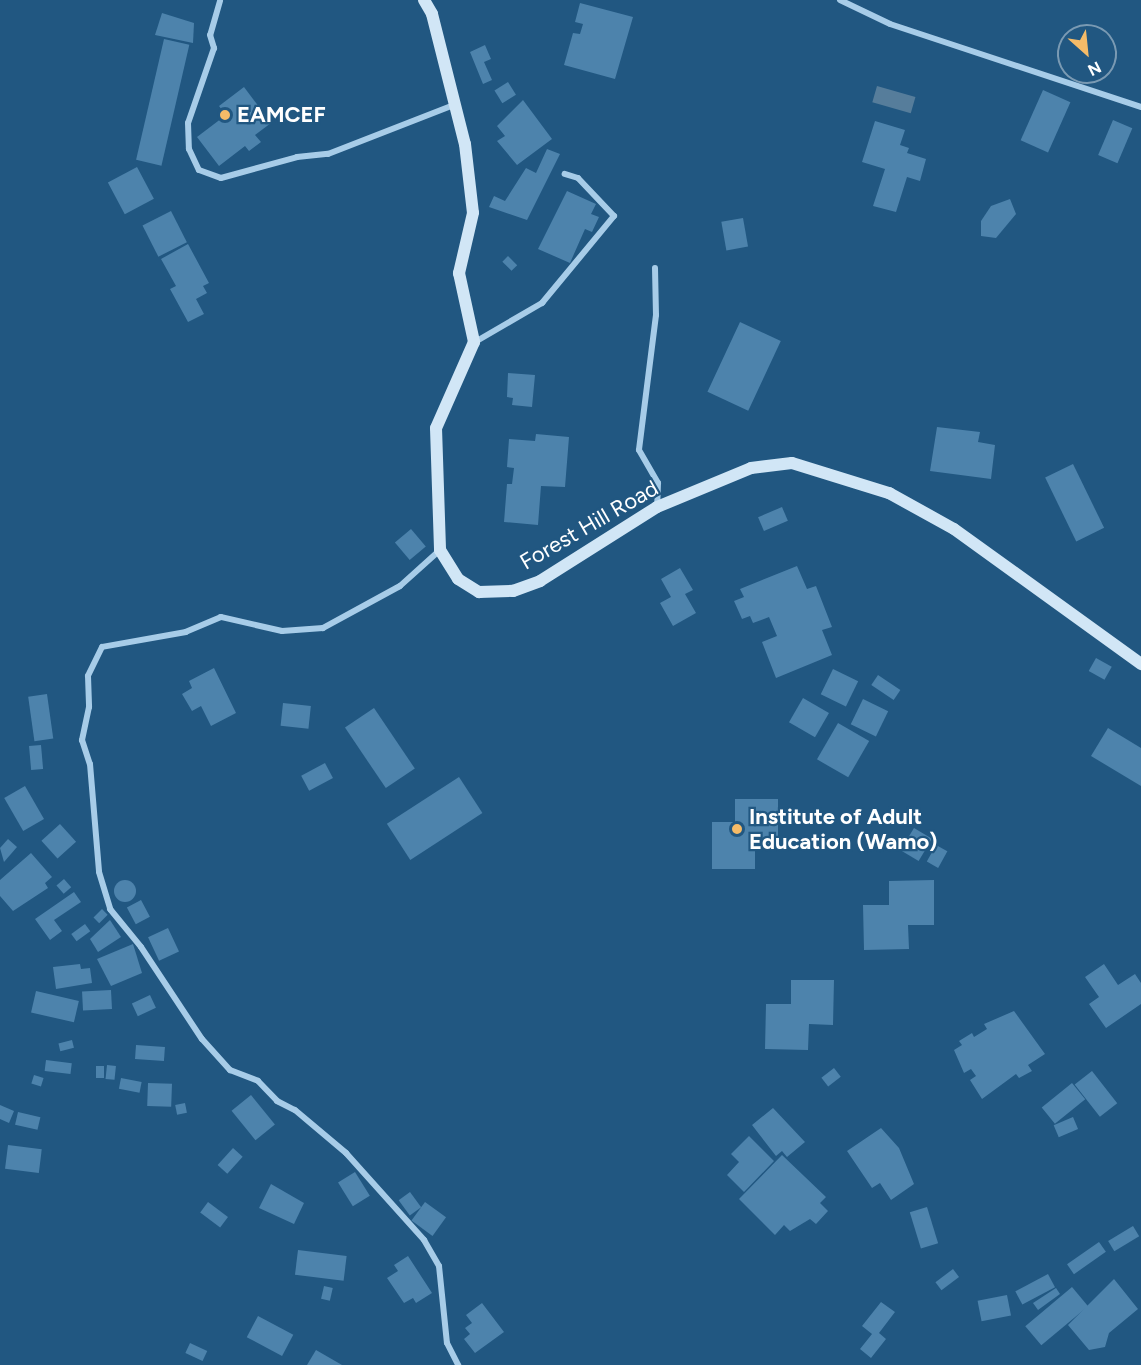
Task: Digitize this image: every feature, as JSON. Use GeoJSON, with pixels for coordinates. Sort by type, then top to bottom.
{"type":"FeatureCollection","features":[{"type":"Feature","properties":{"kind":"street"},"geometry":{"type":"LineString","coordinates":[[424,0],[432,14],[465,144],[473,213],[459,273],[474,342],[542,303],[614,216],[579,178],[565,174]]}},
{"type":"Feature","properties":{"kind":"street"},"geometry":{"type":"LineString","coordinates":[[840,0],[890,24],[1141,107]]}},
{"type":"Feature","properties":{"kind":"street"},"geometry":{"type":"LineString","coordinates":[[220,1],[210,35],[214,48],[188,123],[189,149],[200,170],[221,178],[297,157],[328,154],[454,105]]}},
{"type":"Feature","properties":{"kind":"street"},"geometry":{"type":"LineString","coordinates":[[655,268],[656,315],[639,450],[660,490],[657,507]]}},
{"type":"Feature","properties":{"kind":"street","name":"Forest Hill Road"},"geometry":{"type":"LineString","coordinates":[[474,342],[436,428],[440,550],[458,579],[479,592],[513,591],[540,581],[657,507],[770,464],[792,463],[845,476],[890,493],[954,529],[1141,664]]}},
{"type":"Feature","properties":{"kind":"street"},"geometry":{"type":"LineString","coordinates":[[440,550],[400,586],[323,628],[282,631],[221,617],[186,632],[102,647],[88,676],[89,707],[82,740],[90,764],[99,872],[110,909],[141,947],[202,1039],[230,1070],[258,1081],[277,1101],[295,1110],[346,1153],[424,1240],[439,1266],[447,1343],[458,1365]]}},
{"type":"Feature","properties":{"kind":"water"},"geometry":{"type":"Polygon","coordinates":[[[877,86],[915,97],[911,113],[872,102],[877,86]]]}},
{"type":"Feature","properties":{"kind":"building"},"geometry":{"type":"Polygon","coordinates":[[[580,3],[633,17],[615,79],[564,65],[573,33],[580,34],[583,24],[575,22],[580,3]]]}},
{"type":"Feature","properties":{"kind":"building"},"geometry":{"type":"Polygon","coordinates":[[[162,13],[194,23],[193,43],[155,35],[162,13]]]}},
{"type":"Feature","properties":{"kind":"building"},"geometry":{"type":"Polygon","coordinates":[[[164,39],[189,45],[161,166],[136,160],[164,39]]]}},
{"type":"Feature","properties":{"kind":"building"},"geometry":{"type":"Polygon","coordinates":[[[485,45],[491,59],[484,62],[492,80],[483,84],[470,52],[485,45]]]}},
{"type":"Feature","properties":{"kind":"building"},"geometry":{"type":"Polygon","coordinates":[[[508,82],[516,95],[502,103],[494,90],[508,82]]]}},
{"type":"Feature","properties":{"kind":"building"},"geometry":{"type":"Polygon","coordinates":[[[244,87],[271,123],[255,135],[261,142],[249,151],[245,146],[219,166],[197,137],[226,115],[219,106],[244,87]]]}},
{"type":"Feature","properties":{"kind":"building"},"geometry":{"type":"Polygon","coordinates":[[[1043,90],[1070,102],[1048,152],[1021,140],[1043,90]]]}},
{"type":"Feature","properties":{"kind":"building"},"geometry":{"type":"Polygon","coordinates":[[[523,100],[552,139],[517,165],[497,141],[505,136],[497,126],[523,100]]]}},
{"type":"Feature","properties":{"kind":"building"},"geometry":{"type":"Polygon","coordinates":[[[1113,120],[1132,128],[1117,163],[1098,155],[1113,120]]]}},
{"type":"Feature","properties":{"kind":"building"},"geometry":{"type":"Polygon","coordinates":[[[875,121],[905,130],[900,145],[909,148],[907,153],[926,159],[920,181],[907,177],[896,212],[873,206],[885,169],[862,162],[875,121]]]}},
{"type":"Feature","properties":{"kind":"building"},"geometry":{"type":"Polygon","coordinates":[[[547,149],[560,154],[527,220],[489,207],[494,196],[505,201],[526,168],[536,173],[547,149]]]}},
{"type":"Feature","properties":{"kind":"building"},"geometry":{"type":"Polygon","coordinates":[[[137,167],[154,199],[125,214],[108,182],[137,167]]]}},
{"type":"Feature","properties":{"kind":"building"},"geometry":{"type":"Polygon","coordinates":[[[567,191],[596,204],[591,214],[599,217],[592,232],[585,229],[570,263],[538,249],[567,191]]]}},
{"type":"Feature","properties":{"kind":"building"},"geometry":{"type":"Polygon","coordinates":[[[1010,199],[1016,214],[996,238],[981,236],[981,221],[991,206],[1010,199]]]}},
{"type":"Feature","properties":{"kind":"building"},"geometry":{"type":"Polygon","coordinates":[[[171,211],[187,242],[158,257],[142,226],[171,211]]]}},
{"type":"Feature","properties":{"kind":"building"},"geometry":{"type":"Polygon","coordinates":[[[743,218],[748,247],[726,250],[721,222],[743,218]]]}},
{"type":"Feature","properties":{"kind":"building"},"geometry":{"type":"Polygon","coordinates":[[[188,244],[209,283],[203,286],[207,293],[196,299],[204,314],[188,322],[170,289],[176,286],[161,259],[188,244]]]}},
{"type":"Feature","properties":{"kind":"building"},"geometry":{"type":"Polygon","coordinates":[[[508,256],[517,265],[512,271],[502,262],[508,256]]]}},
{"type":"Feature","properties":{"kind":"building"},"geometry":{"type":"Polygon","coordinates":[[[740,322],[781,341],[748,411],[707,392],[740,322]]]}},
{"type":"Feature","properties":{"kind":"building"},"geometry":{"type":"Polygon","coordinates":[[[508,373],[535,375],[532,407],[512,405],[513,398],[507,397],[508,373]]]}},
{"type":"Feature","properties":{"kind":"building"},"geometry":{"type":"Polygon","coordinates":[[[937,427],[980,432],[978,442],[995,445],[991,479],[930,471],[937,427]]]}},
{"type":"Feature","properties":{"kind":"building"},"geometry":{"type":"Polygon","coordinates":[[[536,434],[569,437],[565,487],[541,486],[538,525],[504,522],[507,484],[512,484],[514,468],[507,467],[509,439],[535,441],[536,434]]]}},
{"type":"Feature","properties":{"kind":"building"},"geometry":{"type":"Polygon","coordinates":[[[1073,464],[1104,528],[1076,541],[1045,478],[1073,464]]]}},
{"type":"Feature","properties":{"kind":"building"},"geometry":{"type":"Polygon","coordinates":[[[782,507],[788,521],[764,531],[758,517],[782,507]]]}},
{"type":"Feature","properties":{"kind":"building"},"geometry":{"type":"Polygon","coordinates":[[[411,529],[426,547],[410,560],[395,542],[411,529]]]}},
{"type":"Feature","properties":{"kind":"building"},"geometry":{"type":"Polygon","coordinates":[[[797,566],[807,589],[816,586],[832,627],[822,630],[832,655],[776,678],[762,642],[777,636],[769,617],[753,623],[750,616],[742,619],[734,601],[744,597],[740,589],[797,566]]]}},
{"type":"Feature","properties":{"kind":"building"},"geometry":{"type":"Polygon","coordinates":[[[680,568],[693,590],[685,594],[696,613],[673,626],[660,603],[671,597],[661,579],[680,568]]]}},
{"type":"Feature","properties":{"kind":"building"},"geometry":{"type":"Polygon","coordinates":[[[1096,658],[1112,667],[1104,680],[1089,671],[1096,658]]]}},
{"type":"Feature","properties":{"kind":"building"},"geometry":{"type":"Polygon","coordinates":[[[214,668],[236,713],[211,726],[201,706],[192,711],[182,694],[192,688],[189,681],[214,668]]]}},
{"type":"Feature","properties":{"kind":"building"},"geometry":{"type":"Polygon","coordinates":[[[833,669],[858,681],[846,706],[821,694],[833,669]]]}},
{"type":"Feature","properties":{"kind":"building"},"geometry":{"type":"Polygon","coordinates":[[[878,675],[900,690],[894,700],[871,685],[878,675]]]}},
{"type":"Feature","properties":{"kind":"building"},"geometry":{"type":"Polygon","coordinates":[[[47,694],[53,739],[34,741],[28,697],[47,694]]]}},
{"type":"Feature","properties":{"kind":"building"},"geometry":{"type":"Polygon","coordinates":[[[803,698],[829,713],[815,737],[789,722],[803,698]]]}},
{"type":"Feature","properties":{"kind":"building"},"geometry":{"type":"Polygon","coordinates":[[[863,699],[888,711],[876,736],[851,724],[863,699]]]}},
{"type":"Feature","properties":{"kind":"building"},"geometry":{"type":"Polygon","coordinates":[[[283,703],[311,706],[308,729],[281,726],[283,703]]]}},
{"type":"Feature","properties":{"kind":"building"},"geometry":{"type":"Polygon","coordinates":[[[374,708],[415,769],[386,788],[345,728],[374,708]]]}},
{"type":"Feature","properties":{"kind":"building"},"geometry":{"type":"Polygon","coordinates":[[[838,723],[869,741],[848,777],[817,759],[838,723]]]}},
{"type":"Feature","properties":{"kind":"building"},"geometry":{"type":"Polygon","coordinates":[[[1108,728],[1141,748],[1141,786],[1091,756],[1108,728]]]}},
{"type":"Feature","properties":{"kind":"building"},"geometry":{"type":"Polygon","coordinates":[[[41,745],[43,769],[31,770],[29,746],[41,745]]]}},
{"type":"Feature","properties":{"kind":"building"},"geometry":{"type":"Polygon","coordinates":[[[325,763],[333,778],[309,791],[301,776],[325,763]]]}},
{"type":"Feature","properties":{"kind":"building"},"geometry":{"type":"Polygon","coordinates":[[[459,777],[482,813],[410,860],[387,824],[459,777]]]}},
{"type":"Feature","properties":{"kind":"building"},"geometry":{"type":"Polygon","coordinates":[[[25,786],[44,819],[23,831],[4,798],[25,786]]]}},
{"type":"Feature","properties":{"kind":"building"},"geometry":{"type":"Polygon","coordinates":[[[735,799],[778,799],[778,844],[755,844],[755,869],[712,869],[712,822],[735,822],[735,799]]]}},
{"type":"Feature","properties":{"kind":"building"},"geometry":{"type":"Polygon","coordinates":[[[60,824],[76,842],[57,859],[41,841],[60,824]]]}},
{"type":"Feature","properties":{"kind":"building"},"geometry":{"type":"Polygon","coordinates":[[[914,828],[932,839],[919,861],[901,850],[914,828]]]}},
{"type":"Feature","properties":{"kind":"building"},"geometry":{"type":"Polygon","coordinates":[[[8,839],[17,847],[4,862],[0,848],[8,839]]]}},
{"type":"Feature","properties":{"kind":"building"},"geometry":{"type":"Polygon","coordinates":[[[936,845],[947,851],[938,868],[927,862],[936,845]]]}},
{"type":"Feature","properties":{"kind":"building"},"geometry":{"type":"Polygon","coordinates":[[[31,853],[52,877],[45,883],[48,888],[13,911],[0,896],[0,880],[31,853]]]}},
{"type":"Feature","properties":{"kind":"building"},"geometry":{"type":"Polygon","coordinates":[[[64,879],[71,887],[64,894],[56,886],[64,879]]]}},
{"type":"Feature","properties":{"kind":"building"},"geometry":{"type":"Polygon","coordinates":[[[125,880],[135,887],[136,891],[129,901],[125,902],[115,895],[114,891],[121,881],[125,880]]]}},
{"type":"Feature","properties":{"kind":"building"},"geometry":{"type":"Polygon","coordinates":[[[934,880],[934,925],[908,925],[909,949],[864,950],[863,905],[889,905],[889,881],[934,880]]]}},
{"type":"Feature","properties":{"kind":"building"},"geometry":{"type":"Polygon","coordinates":[[[74,892],[81,902],[54,920],[62,931],[50,940],[35,919],[74,892]]]}},
{"type":"Feature","properties":{"kind":"building"},"geometry":{"type":"Polygon","coordinates":[[[141,900],[150,917],[136,924],[127,908],[141,900]]]}},
{"type":"Feature","properties":{"kind":"building"},"geometry":{"type":"Polygon","coordinates":[[[102,909],[108,915],[99,923],[94,917],[102,909]]]}},
{"type":"Feature","properties":{"kind":"building"},"geometry":{"type":"Polygon","coordinates":[[[110,920],[121,937],[98,952],[90,939],[110,920]]]}},
{"type":"Feature","properties":{"kind":"building"},"geometry":{"type":"Polygon","coordinates":[[[85,924],[90,931],[77,941],[71,934],[85,924]]]}},
{"type":"Feature","properties":{"kind":"building"},"geometry":{"type":"Polygon","coordinates":[[[168,928],[179,952],[159,961],[148,937],[168,928]]]}},
{"type":"Feature","properties":{"kind":"building"},"geometry":{"type":"Polygon","coordinates":[[[133,944],[142,973],[111,986],[97,959],[133,944]]]}},
{"type":"Feature","properties":{"kind":"building"},"geometry":{"type":"Polygon","coordinates":[[[80,964],[81,969],[90,968],[92,983],[56,989],[53,967],[80,964]]]}},
{"type":"Feature","properties":{"kind":"building"},"geometry":{"type":"Polygon","coordinates":[[[1104,964],[1118,985],[1135,974],[1141,983],[1141,1004],[1106,1028],[1089,1004],[1099,997],[1085,977],[1104,964]]]}},
{"type":"Feature","properties":{"kind":"building"},"geometry":{"type":"Polygon","coordinates":[[[791,980],[834,980],[833,1025],[809,1024],[808,1050],[765,1049],[766,1004],[791,1004],[791,980]]]}},
{"type":"Feature","properties":{"kind":"building"},"geometry":{"type":"Polygon","coordinates":[[[111,990],[112,1009],[83,1010],[82,992],[111,990]]]}},
{"type":"Feature","properties":{"kind":"building"},"geometry":{"type":"Polygon","coordinates":[[[36,991],[79,1001],[74,1022],[31,1012],[36,991]]]}},
{"type":"Feature","properties":{"kind":"building"},"geometry":{"type":"Polygon","coordinates":[[[150,995],[156,1008],[138,1016],[132,1003],[150,995]]]}},
{"type":"Feature","properties":{"kind":"building"},"geometry":{"type":"Polygon","coordinates":[[[1014,1011],[1045,1054],[1028,1065],[1032,1071],[1019,1078],[1016,1074],[982,1099],[970,1080],[976,1076],[971,1069],[964,1073],[954,1050],[962,1045],[959,1041],[972,1033],[974,1037],[987,1029],[984,1024],[1014,1011]]]}},
{"type":"Feature","properties":{"kind":"building"},"geometry":{"type":"Polygon","coordinates":[[[72,1040],[74,1048],[60,1051],[58,1043],[72,1040]]]}},
{"type":"Feature","properties":{"kind":"building"},"geometry":{"type":"Polygon","coordinates":[[[136,1045],[165,1047],[164,1061],[135,1059],[136,1045]]]}},
{"type":"Feature","properties":{"kind":"building"},"geometry":{"type":"Polygon","coordinates":[[[46,1060],[72,1063],[70,1074],[45,1071],[46,1060]]]}},
{"type":"Feature","properties":{"kind":"building"},"geometry":{"type":"Polygon","coordinates":[[[107,1065],[116,1066],[114,1080],[106,1079],[107,1065]]]}},
{"type":"Feature","properties":{"kind":"building"},"geometry":{"type":"Polygon","coordinates":[[[96,1066],[104,1066],[104,1078],[96,1078],[96,1066]]]}},
{"type":"Feature","properties":{"kind":"building"},"geometry":{"type":"Polygon","coordinates":[[[834,1068],[841,1077],[828,1087],[821,1078],[834,1068]]]}},
{"type":"Feature","properties":{"kind":"building"},"geometry":{"type":"Polygon","coordinates":[[[1092,1071],[1117,1103],[1100,1117],[1075,1085],[1092,1071]]]}},
{"type":"Feature","properties":{"kind":"building"},"geometry":{"type":"Polygon","coordinates":[[[34,1075],[44,1078],[41,1087],[31,1084],[34,1075]]]}},
{"type":"Feature","properties":{"kind":"building"},"geometry":{"type":"Polygon","coordinates":[[[121,1078],[142,1082],[140,1093],[119,1089],[121,1078]]]}},
{"type":"Feature","properties":{"kind":"building"},"geometry":{"type":"Polygon","coordinates":[[[148,1083],[172,1084],[171,1107],[147,1106],[148,1083]]]}},
{"type":"Feature","properties":{"kind":"building"},"geometry":{"type":"Polygon","coordinates":[[[1072,1083],[1085,1099],[1055,1124],[1042,1108],[1072,1083]]]}},
{"type":"Feature","properties":{"kind":"building"},"geometry":{"type":"Polygon","coordinates":[[[251,1095],[275,1125],[255,1140],[232,1111],[251,1095]]]}},
{"type":"Feature","properties":{"kind":"building"},"geometry":{"type":"Polygon","coordinates":[[[185,1103],[187,1113],[177,1115],[175,1105],[185,1103]]]}},
{"type":"Feature","properties":{"kind":"building"},"geometry":{"type":"Polygon","coordinates":[[[0,1105],[14,1111],[9,1123],[0,1119],[0,1105]]]}},
{"type":"Feature","properties":{"kind":"building"},"geometry":{"type":"Polygon","coordinates":[[[773,1108],[805,1142],[787,1157],[782,1151],[776,1156],[752,1125],[773,1108]]]}},
{"type":"Feature","properties":{"kind":"building"},"geometry":{"type":"Polygon","coordinates":[[[18,1112],[40,1117],[37,1130],[15,1125],[18,1112]]]}},
{"type":"Feature","properties":{"kind":"building"},"geometry":{"type":"Polygon","coordinates":[[[1073,1117],[1078,1129],[1059,1137],[1054,1125],[1073,1117]]]}},
{"type":"Feature","properties":{"kind":"building"},"geometry":{"type":"Polygon","coordinates":[[[881,1128],[899,1148],[914,1184],[891,1200],[880,1183],[872,1188],[847,1151],[881,1128]]]}},
{"type":"Feature","properties":{"kind":"building"},"geometry":{"type":"Polygon","coordinates":[[[749,1136],[774,1161],[744,1192],[727,1175],[739,1162],[731,1154],[749,1136]]]}},
{"type":"Feature","properties":{"kind":"building"},"geometry":{"type":"Polygon","coordinates":[[[8,1145],[42,1149],[39,1173],[5,1169],[8,1145]]]}},
{"type":"Feature","properties":{"kind":"building"},"geometry":{"type":"Polygon","coordinates":[[[233,1148],[243,1157],[227,1174],[218,1165],[233,1148]]]}},
{"type":"Feature","properties":{"kind":"building"},"geometry":{"type":"Polygon","coordinates":[[[782,1155],[826,1197],[820,1203],[828,1211],[816,1224],[810,1219],[790,1231],[784,1225],[775,1235],[739,1199],[782,1155]]]}},
{"type":"Feature","properties":{"kind":"building"},"geometry":{"type":"Polygon","coordinates":[[[355,1172],[370,1196],[353,1206],[338,1183],[355,1172]]]}},
{"type":"Feature","properties":{"kind":"building"},"geometry":{"type":"Polygon","coordinates":[[[271,1184],[304,1203],[294,1224],[259,1208],[271,1184]]]}},
{"type":"Feature","properties":{"kind":"building"},"geometry":{"type":"Polygon","coordinates":[[[410,1192],[421,1207],[410,1216],[399,1200],[410,1192]]]}},
{"type":"Feature","properties":{"kind":"building"},"geometry":{"type":"Polygon","coordinates":[[[208,1202],[228,1217],[220,1227],[200,1212],[208,1202]]]}},
{"type":"Feature","properties":{"kind":"building"},"geometry":{"type":"Polygon","coordinates":[[[425,1202],[446,1217],[433,1236],[411,1221],[425,1202]]]}},
{"type":"Feature","properties":{"kind":"building"},"geometry":{"type":"Polygon","coordinates":[[[927,1207],[938,1243],[921,1249],[910,1212],[927,1207]]]}},
{"type":"Feature","properties":{"kind":"building"},"geometry":{"type":"Polygon","coordinates":[[[1133,1226],[1139,1236],[1114,1251],[1108,1241],[1133,1226]]]}},
{"type":"Feature","properties":{"kind":"building"},"geometry":{"type":"Polygon","coordinates":[[[1099,1242],[1106,1252],[1074,1274],[1067,1264],[1099,1242]]]}},
{"type":"Feature","properties":{"kind":"building"},"geometry":{"type":"Polygon","coordinates":[[[298,1250],[347,1256],[344,1281],[295,1275],[298,1250]]]}},
{"type":"Feature","properties":{"kind":"building"},"geometry":{"type":"Polygon","coordinates":[[[408,1256],[432,1293],[416,1303],[413,1298],[404,1303],[387,1278],[398,1271],[394,1265],[408,1256]]]}},
{"type":"Feature","properties":{"kind":"building"},"geometry":{"type":"Polygon","coordinates":[[[953,1269],[959,1277],[941,1290],[935,1282],[953,1269]]]}},
{"type":"Feature","properties":{"kind":"building"},"geometry":{"type":"Polygon","coordinates":[[[1048,1274],[1055,1287],[1022,1305],[1015,1291],[1048,1274]]]}},
{"type":"Feature","properties":{"kind":"building"},"geometry":{"type":"Polygon","coordinates":[[[1114,1279],[1138,1309],[1109,1333],[1105,1347],[1089,1350],[1068,1325],[1114,1279]]]}},
{"type":"Feature","properties":{"kind":"building"},"geometry":{"type":"Polygon","coordinates":[[[324,1286],[333,1288],[330,1301],[321,1299],[324,1286]]]}},
{"type":"Feature","properties":{"kind":"building"},"geometry":{"type":"Polygon","coordinates":[[[1072,1287],[1088,1306],[1041,1345],[1025,1326],[1072,1287]]]}},
{"type":"Feature","properties":{"kind":"building"},"geometry":{"type":"Polygon","coordinates":[[[1056,1288],[1060,1294],[1038,1310],[1033,1303],[1056,1288]]]}},
{"type":"Feature","properties":{"kind":"building"},"geometry":{"type":"Polygon","coordinates":[[[1007,1295],[1011,1316],[982,1321],[978,1301],[1007,1295]]]}},
{"type":"Feature","properties":{"kind":"building"},"geometry":{"type":"Polygon","coordinates":[[[881,1302],[895,1312],[879,1333],[886,1339],[871,1358],[860,1349],[872,1334],[862,1326],[881,1302]]]}},
{"type":"Feature","properties":{"kind":"building"},"geometry":{"type":"Polygon","coordinates":[[[482,1303],[504,1332],[475,1353],[464,1339],[470,1334],[465,1328],[472,1323],[466,1315],[482,1303]]]}},
{"type":"Feature","properties":{"kind":"building"},"geometry":{"type":"Polygon","coordinates":[[[258,1316],[293,1335],[282,1356],[247,1337],[258,1316]]]}},
{"type":"Feature","properties":{"kind":"building"},"geometry":{"type":"Polygon","coordinates":[[[190,1343],[207,1351],[203,1361],[185,1353],[190,1343]]]}},
{"type":"Feature","properties":{"kind":"building"},"geometry":{"type":"Polygon","coordinates":[[[316,1350],[342,1365],[307,1365],[316,1350]]]}},
{"type":"Feature","properties":{"kind":"place","name":"EAMCEF"},"geometry":{"type":"Point","coordinates":[225,115]}},
{"type":"Feature","properties":{"kind":"place","name":"Institute of Adult Education (Wamo)"},"geometry":{"type":"Point","coordinates":[737,829]}}]}
